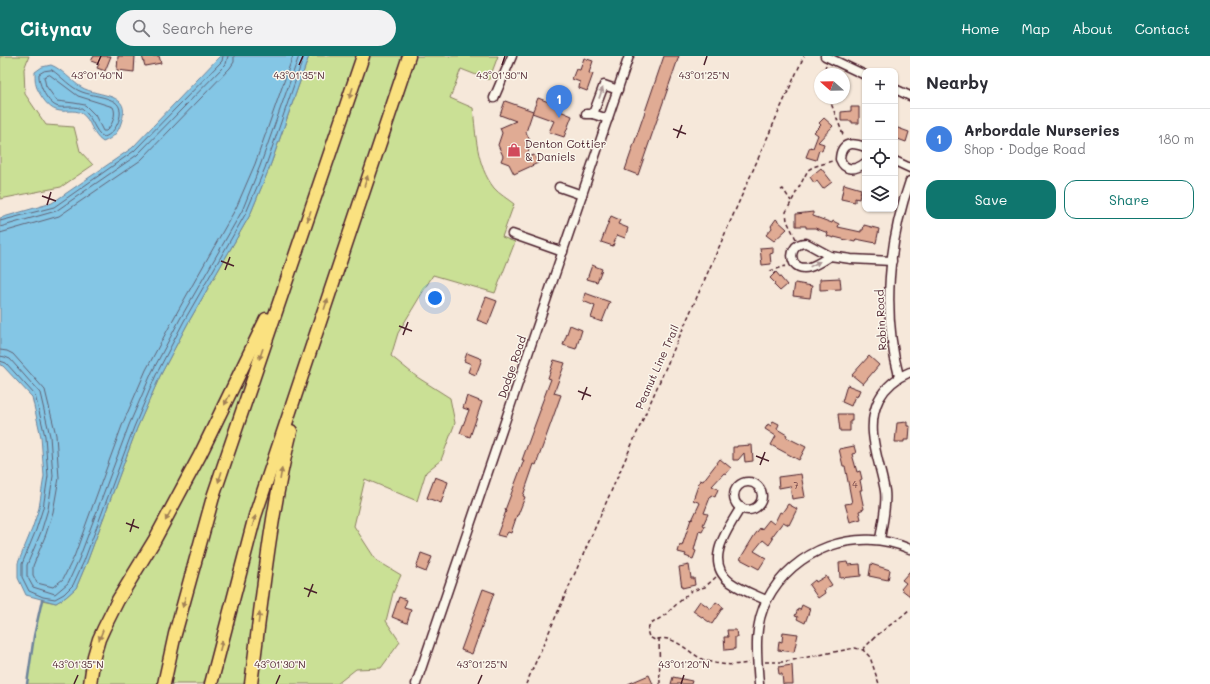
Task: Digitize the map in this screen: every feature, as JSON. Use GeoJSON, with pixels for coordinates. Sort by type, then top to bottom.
{"type":"FeatureCollection","features":[{"type":"Feature","properties":{"kind":"highway"},"geometry":{"type":"LineString","coordinates":[[164,684],[175,634],[213,497],[363,56]]}},
{"type":"Feature","properties":{"kind":"highway"},"geometry":{"type":"LineString","coordinates":[[211,684],[255,516],[408,56]]}},
{"type":"Feature","properties":{"kind":"highway"},"geometry":{"type":"LineString","coordinates":[[90,684],[94,656],[104,628],[118,600],[154,541],[200,455],[287,277]]}},
{"type":"Feature","properties":{"kind":"highway"},"geometry":{"type":"LineString","coordinates":[[251,684],[263,588],[282,466],[292,426],[309,374],[316,332]]}},
{"type":"Feature","properties":{"kind":"street"},"geometry":{"type":"LineString","coordinates":[[494,98],[512,56]]}},
{"type":"Feature","properties":{"kind":"street","name":"Dodge Road"},"geometry":{"type":"LineString","coordinates":[[416,684],[629,56]]}},
{"type":"Feature","properties":{"kind":"street"},"geometry":{"type":"LineString","coordinates":[[825,56],[862,74]]}},
{"type":"Feature","properties":{"kind":"street"},"geometry":{"type":"LineString","coordinates":[[608,119],[589,114],[604,85],[618,90]]}},
{"type":"Feature","properties":{"kind":"street"},"geometry":{"type":"LineString","coordinates":[[898,90],[910,96]]}},
{"type":"Feature","properties":{"kind":"street"},"geometry":{"type":"LineString","coordinates":[[862,146],[855,143],[847,145],[842,150],[840,159],[844,166],[849,169],[862,165]]}},
{"type":"Feature","properties":{"kind":"street"},"geometry":{"type":"LineString","coordinates":[[898,162],[910,168]]}},
{"type":"Feature","properties":{"kind":"street","name":"Robin Road"},"geometry":{"type":"LineString","coordinates":[[899,376],[895,362],[891,333],[890,296],[892,261],[896,234],[903,203],[910,182]]}},
{"type":"Feature","properties":{"kind":"street"},"geometry":{"type":"LineString","coordinates":[[559,187],[582,195]]}},
{"type":"Feature","properties":{"kind":"street"},"geometry":{"type":"LineString","coordinates":[[512,234],[563,252]]}},
{"type":"Feature","properties":{"kind":"street"},"geometry":{"type":"LineString","coordinates":[[830,256],[807,268],[801,268],[794,263],[792,254],[794,248],[798,244],[806,243],[830,256],[851,259],[892,261]]}},
{"type":"Feature","properties":{"kind":"street"},"geometry":{"type":"LineString","coordinates":[[880,540],[885,508],[885,493],[873,437],[872,420],[874,410],[882,393],[899,376],[910,372]]}},
{"type":"Feature","properties":{"kind":"street"},"geometry":{"type":"LineString","coordinates":[[740,507],[720,545],[718,561],[723,574],[734,584],[766,600]]}},
{"type":"Feature","properties":{"kind":"street"},"geometry":{"type":"LineString","coordinates":[[759,684],[757,634],[766,600],[798,562],[812,553],[826,547],[854,540],[880,540],[910,549]]}},
{"type":"Feature","properties":{"kind":"path","name":"Peanut Line Trail"},"geometry":{"type":"LineString","coordinates":[[526,684],[804,56]]}},
{"type":"Feature","properties":{"kind":"path"},"geometry":{"type":"LineString","coordinates":[[831,104],[847,145]]}},
{"type":"Feature","properties":{"kind":"path"},"geometry":{"type":"LineString","coordinates":[[798,244],[786,216],[786,212],[791,201],[808,170],[813,167],[840,159]]}},
{"type":"Feature","properties":{"kind":"path"},"geometry":{"type":"LineString","coordinates":[[781,190],[783,190],[791,201]]}},
{"type":"Feature","properties":{"kind":"path"},"geometry":{"type":"LineString","coordinates":[[770,272],[794,263]]}},
{"type":"Feature","properties":{"kind":"path"},"geometry":{"type":"LineString","coordinates":[[723,574],[717,576],[705,587],[691,591],[665,615],[651,624],[648,630],[648,637],[655,640],[660,638],[674,641],[705,661],[728,666],[757,662],[782,662],[855,648],[863,650],[870,657],[879,684]]}},
{"type":"Feature","properties":{"kind":"path"},"geometry":{"type":"LineString","coordinates":[[863,650],[871,640],[910,609]]}},
{"type":"Feature","properties":{"kind":"path"},"geometry":{"type":"LineString","coordinates":[[660,638],[660,684]]}},
{"type":"Feature","properties":{"kind":"green space"},"geometry":{"type":"Polygon","coordinates":[[[0,56],[29,56],[24,69],[25,94],[46,125],[74,127],[80,151],[93,165],[61,187],[0,199],[0,56]]]}},
{"type":"Feature","properties":{"kind":"green space"},"geometry":{"type":"Polygon","coordinates":[[[309,56],[498,56],[489,80],[461,69],[450,98],[473,108],[476,139],[480,160],[484,170],[494,188],[514,204],[502,237],[515,242],[495,293],[433,275],[398,333],[391,356],[417,377],[450,398],[455,423],[441,460],[426,472],[417,501],[365,479],[354,526],[376,560],[401,575],[393,593],[386,621],[400,642],[381,668],[356,669],[337,684],[27,684],[34,636],[42,600],[56,603],[76,588],[137,428],[160,376],[188,323],[250,215],[272,161],[309,56]]]}},
{"type":"Feature","properties":{"kind":"water"},"geometry":{"type":"Polygon","coordinates":[[[220,56],[309,56],[269,169],[250,215],[188,323],[160,376],[137,428],[76,588],[56,603],[26,595],[18,578],[18,563],[39,508],[44,476],[41,437],[32,397],[3,366],[0,365],[0,218],[52,203],[132,148],[220,56]]]}},
{"type":"Feature","properties":{"kind":"water"},"geometry":{"type":"Polygon","coordinates":[[[51,65],[59,69],[81,87],[112,97],[118,100],[122,105],[123,113],[120,127],[110,139],[103,142],[99,139],[85,116],[81,113],[75,111],[56,110],[46,102],[36,86],[35,72],[42,67],[51,65]]]}},
{"type":"Feature","properties":{"kind":"building"},"geometry":{"type":"Polygon","coordinates":[[[94,56],[111,56],[105,71],[97,68],[99,64],[91,61],[94,56]]]}},
{"type":"Feature","properties":{"kind":"building"},"geometry":{"type":"Polygon","coordinates":[[[118,56],[135,56],[134,72],[117,70],[118,56]]]}},
{"type":"Feature","properties":{"kind":"building"},"geometry":{"type":"Polygon","coordinates":[[[142,56],[159,56],[161,63],[145,66],[142,56]]]}},
{"type":"Feature","properties":{"kind":"building"},"geometry":{"type":"Polygon","coordinates":[[[664,56],[679,56],[638,175],[625,170],[664,56]]]}},
{"type":"Feature","properties":{"kind":"building"},"geometry":{"type":"Polygon","coordinates":[[[584,58],[593,61],[589,73],[593,74],[587,91],[579,88],[580,82],[572,79],[576,69],[580,70],[584,58]]]}},
{"type":"Feature","properties":{"kind":"building"},"geometry":{"type":"Polygon","coordinates":[[[538,98],[559,106],[558,110],[572,116],[564,137],[549,132],[554,121],[532,113],[538,98]]]}},
{"type":"Feature","properties":{"kind":"building","name":"Denton Cottier & Daniels"},"geometry":{"type":"Polygon","coordinates":[[[505,101],[533,111],[526,132],[531,143],[526,158],[534,155],[538,163],[514,174],[509,164],[501,161],[503,156],[498,145],[502,133],[500,128],[516,121],[500,115],[505,101]]]}},
{"type":"Feature","properties":{"kind":"building"},"geometry":{"type":"Polygon","coordinates":[[[851,107],[859,107],[859,123],[852,123],[852,121],[841,121],[841,112],[851,111],[851,107]]]}},
{"type":"Feature","properties":{"kind":"building"},"geometry":{"type":"Polygon","coordinates":[[[824,118],[833,126],[818,142],[824,144],[822,151],[819,150],[816,160],[806,157],[810,147],[813,148],[818,135],[814,132],[821,125],[819,123],[824,118]]]}},
{"type":"Feature","properties":{"kind":"building"},"geometry":{"type":"Polygon","coordinates":[[[898,128],[909,132],[906,142],[898,139],[898,128]]]}},
{"type":"Feature","properties":{"kind":"building"},"geometry":{"type":"Polygon","coordinates":[[[821,168],[832,182],[823,189],[817,181],[814,183],[810,177],[821,168]]]}},
{"type":"Feature","properties":{"kind":"building"},"geometry":{"type":"Polygon","coordinates":[[[844,184],[861,189],[859,199],[855,198],[855,202],[841,199],[844,184]]]}},
{"type":"Feature","properties":{"kind":"building"},"geometry":{"type":"Polygon","coordinates":[[[813,212],[813,216],[832,223],[833,221],[839,224],[838,227],[861,232],[864,225],[879,229],[876,243],[856,239],[855,242],[834,238],[827,236],[828,233],[815,228],[796,226],[796,214],[813,212]]]}},
{"type":"Feature","properties":{"kind":"building"},"geometry":{"type":"Polygon","coordinates":[[[611,216],[620,220],[618,224],[628,228],[625,238],[617,235],[613,246],[601,242],[611,216]]]}},
{"type":"Feature","properties":{"kind":"building"},"geometry":{"type":"Polygon","coordinates":[[[776,219],[787,229],[774,241],[766,235],[772,228],[771,226],[776,219]]]}},
{"type":"Feature","properties":{"kind":"building"},"geometry":{"type":"Polygon","coordinates":[[[773,247],[773,253],[770,254],[771,264],[762,265],[760,248],[773,247]]]}},
{"type":"Feature","properties":{"kind":"building"},"geometry":{"type":"Polygon","coordinates":[[[592,265],[602,269],[597,282],[587,279],[592,265]]]}},
{"type":"Feature","properties":{"kind":"building"},"geometry":{"type":"Polygon","coordinates":[[[776,272],[787,285],[780,291],[770,278],[776,272]]]}},
{"type":"Feature","properties":{"kind":"building"},"geometry":{"type":"Polygon","coordinates":[[[840,278],[841,289],[820,290],[820,279],[840,278]]]}},
{"type":"Feature","properties":{"kind":"building"},"geometry":{"type":"Polygon","coordinates":[[[795,283],[812,286],[810,298],[793,296],[795,283]]]}},
{"type":"Feature","properties":{"kind":"building"},"geometry":{"type":"Polygon","coordinates":[[[585,293],[610,302],[602,322],[591,318],[595,306],[583,301],[585,293]]]}},
{"type":"Feature","properties":{"kind":"building"},"geometry":{"type":"Polygon","coordinates":[[[486,297],[497,301],[488,324],[477,320],[486,297]]]}},
{"type":"Feature","properties":{"kind":"building"},"geometry":{"type":"Polygon","coordinates":[[[570,325],[582,330],[576,349],[563,345],[570,325]]]}},
{"type":"Feature","properties":{"kind":"building"},"geometry":{"type":"Polygon","coordinates":[[[467,353],[482,359],[476,375],[468,372],[471,364],[464,361],[467,353]]]}},
{"type":"Feature","properties":{"kind":"building"},"geometry":{"type":"Polygon","coordinates":[[[869,356],[879,365],[863,384],[852,375],[869,356]]]}},
{"type":"Feature","properties":{"kind":"building"},"geometry":{"type":"Polygon","coordinates":[[[554,360],[565,363],[554,393],[561,395],[536,465],[534,464],[523,496],[525,497],[511,533],[508,532],[505,537],[497,535],[551,379],[548,378],[554,360]]]}},
{"type":"Feature","properties":{"kind":"building"},"geometry":{"type":"Polygon","coordinates":[[[847,385],[860,390],[857,397],[855,396],[851,406],[842,402],[847,385]]]}},
{"type":"Feature","properties":{"kind":"building"},"geometry":{"type":"Polygon","coordinates":[[[467,396],[482,402],[470,437],[460,433],[469,410],[463,408],[467,396]]]}},
{"type":"Feature","properties":{"kind":"building"},"geometry":{"type":"Polygon","coordinates":[[[838,414],[852,414],[850,431],[840,431],[838,414]]]}},
{"type":"Feature","properties":{"kind":"building"},"geometry":{"type":"Polygon","coordinates":[[[773,421],[779,424],[777,429],[787,435],[786,437],[806,447],[799,460],[771,445],[776,436],[765,429],[768,424],[771,426],[773,421]]]}},
{"type":"Feature","properties":{"kind":"building"},"geometry":{"type":"Polygon","coordinates":[[[907,422],[907,426],[910,426],[909,440],[904,440],[904,442],[895,442],[897,423],[907,422]]]}},
{"type":"Feature","properties":{"kind":"building"},"geometry":{"type":"Polygon","coordinates":[[[752,445],[753,461],[745,462],[744,453],[738,460],[733,460],[733,447],[752,445]]]}},
{"type":"Feature","properties":{"kind":"building"},"geometry":{"type":"Polygon","coordinates":[[[854,446],[856,453],[852,454],[857,472],[860,471],[862,479],[860,480],[862,490],[860,490],[864,509],[859,511],[861,519],[850,522],[845,504],[852,503],[845,466],[843,466],[839,449],[854,446]]]}},
{"type":"Feature","properties":{"kind":"building"},"geometry":{"type":"Polygon","coordinates":[[[720,459],[731,468],[712,486],[718,489],[715,497],[711,495],[704,513],[708,514],[703,525],[705,526],[702,532],[699,531],[694,550],[696,551],[693,559],[685,556],[686,554],[678,552],[680,545],[682,546],[691,519],[692,520],[700,503],[693,500],[700,480],[703,481],[720,459]]]}},
{"type":"Feature","properties":{"kind":"building"},"geometry":{"type":"Polygon","coordinates":[[[801,474],[805,497],[792,499],[790,486],[779,488],[778,477],[801,474]]]}},
{"type":"Feature","properties":{"kind":"building"},"geometry":{"type":"Polygon","coordinates":[[[435,477],[448,482],[441,503],[427,498],[435,477]]]}},
{"type":"Feature","properties":{"kind":"building"},"geometry":{"type":"Polygon","coordinates":[[[788,504],[797,509],[789,525],[783,522],[771,538],[773,539],[769,545],[763,540],[754,551],[766,558],[759,569],[740,559],[760,528],[761,530],[769,520],[774,524],[780,512],[782,513],[788,504]]]}},
{"type":"Feature","properties":{"kind":"building"},"geometry":{"type":"Polygon","coordinates":[[[421,553],[432,557],[426,572],[416,568],[421,553]]]}},
{"type":"Feature","properties":{"kind":"building"},"geometry":{"type":"Polygon","coordinates":[[[847,562],[848,565],[860,564],[861,576],[840,578],[839,563],[847,562]]]}},
{"type":"Feature","properties":{"kind":"building"},"geometry":{"type":"Polygon","coordinates":[[[871,564],[890,570],[888,580],[869,576],[871,564]]]}},
{"type":"Feature","properties":{"kind":"building"},"geometry":{"type":"Polygon","coordinates":[[[689,565],[691,578],[694,578],[695,585],[682,588],[679,567],[689,565]]]}},
{"type":"Feature","properties":{"kind":"building"},"geometry":{"type":"Polygon","coordinates":[[[910,571],[910,596],[901,589],[906,583],[902,580],[910,571]]]}},
{"type":"Feature","properties":{"kind":"building"},"geometry":{"type":"Polygon","coordinates":[[[826,576],[832,585],[824,590],[825,593],[818,598],[809,585],[815,580],[816,582],[826,576]]]}},
{"type":"Feature","properties":{"kind":"building"},"geometry":{"type":"Polygon","coordinates":[[[483,589],[494,593],[472,654],[461,650],[483,589]]]}},
{"type":"Feature","properties":{"kind":"building"},"geometry":{"type":"Polygon","coordinates":[[[399,597],[407,600],[404,608],[411,610],[407,623],[392,617],[399,597]]]}},
{"type":"Feature","properties":{"kind":"building"},"geometry":{"type":"Polygon","coordinates":[[[700,601],[711,609],[716,602],[723,607],[712,624],[693,611],[700,601]]]}},
{"type":"Feature","properties":{"kind":"building"},"geometry":{"type":"Polygon","coordinates":[[[802,605],[810,609],[805,623],[797,619],[798,617],[795,616],[798,609],[800,610],[802,605]]]}},
{"type":"Feature","properties":{"kind":"building"},"geometry":{"type":"Polygon","coordinates":[[[727,630],[736,630],[737,637],[735,637],[735,649],[725,650],[724,637],[728,637],[727,630]]]}},
{"type":"Feature","properties":{"kind":"building"},"geometry":{"type":"Polygon","coordinates":[[[783,632],[798,634],[794,652],[778,650],[779,641],[782,642],[783,632]]]}},
{"type":"Feature","properties":{"kind":"building"},"geometry":{"type":"Polygon","coordinates":[[[792,665],[793,684],[783,684],[782,674],[779,674],[778,667],[792,665]]]}},
{"type":"Feature","properties":{"kind":"building"},"geometry":{"type":"Polygon","coordinates":[[[649,675],[653,684],[628,684],[649,675]]]}},
{"type":"Feature","properties":{"kind":"building"},"geometry":{"type":"Polygon","coordinates":[[[673,677],[692,681],[691,684],[671,684],[673,677]]]}},
{"type":"Feature","properties":{"kind":"waterway"},"geometry":{"type":"LineString","coordinates":[[27,684],[34,636],[42,600]]}},
{"type":"Feature","properties":{"kind":"place","name":"Arbordale Nurseries"},"geometry":{"type":"Point","coordinates":[559,118]}},
{"type":"Feature","properties":{"kind":"place","name":"Denton Cottier & Daniels"},"geometry":{"type":"Point","coordinates":[514,150]}}]}
